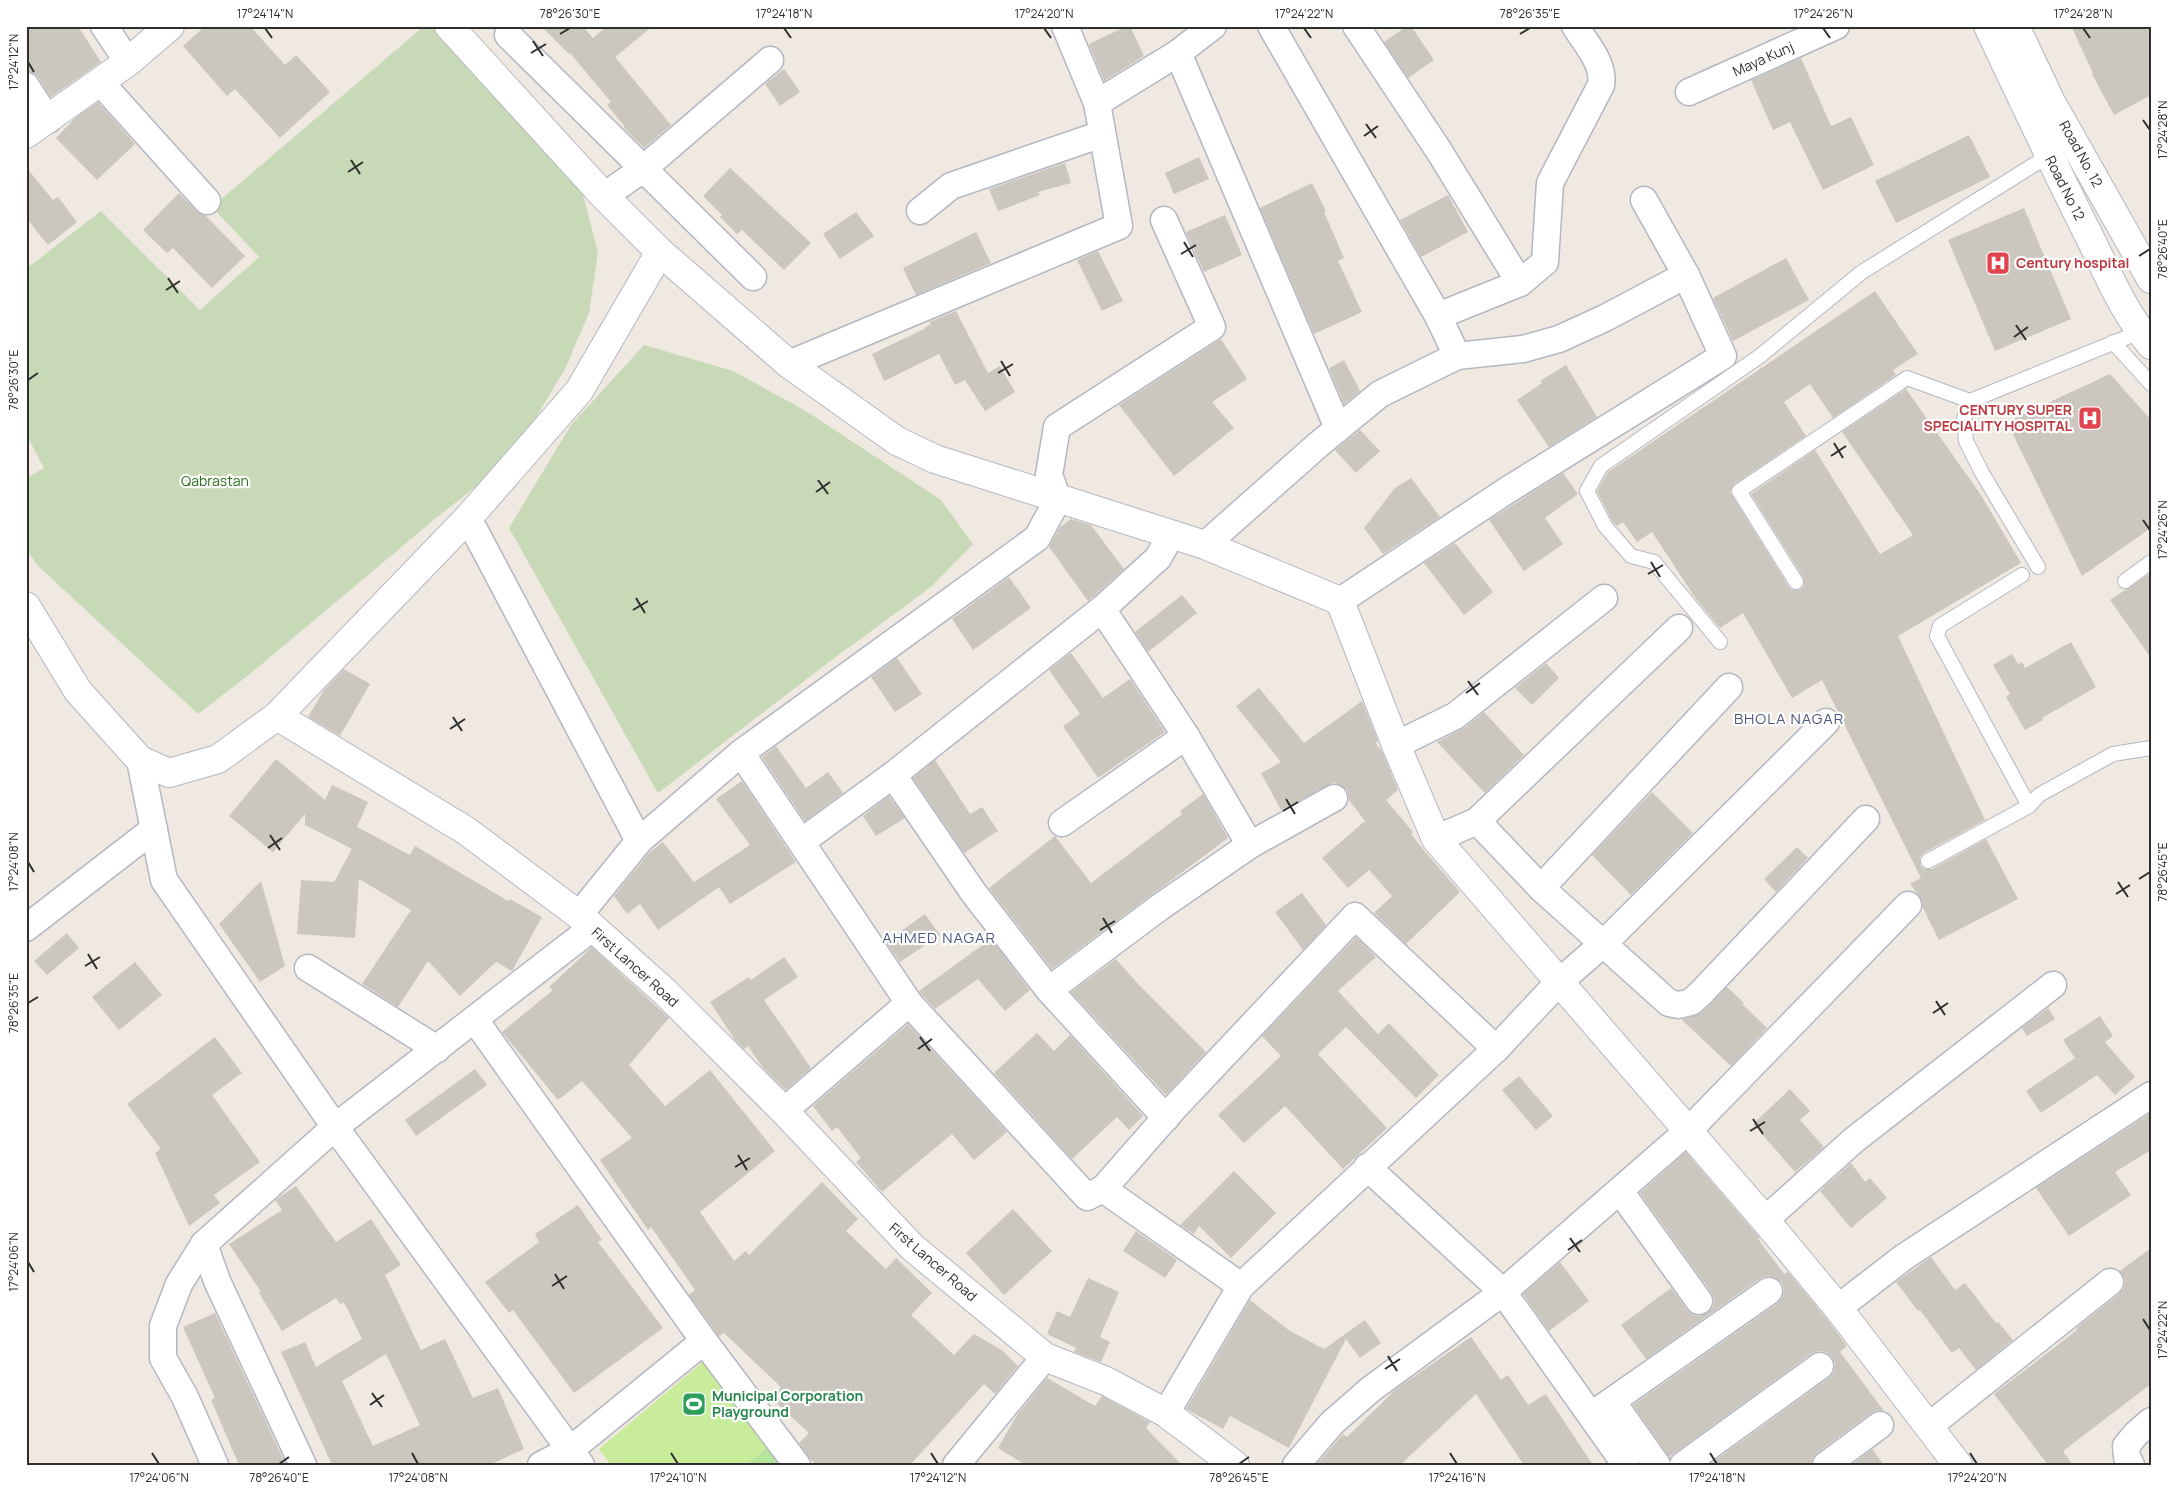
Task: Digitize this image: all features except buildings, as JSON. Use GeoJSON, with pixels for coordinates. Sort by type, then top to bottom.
{"type":"FeatureCollection","features":[{"type":"Feature","properties":{"kind":"street"},"geometry":{"type":"LineString","coordinates":[[104,26],[128,62]]}},
{"type":"Feature","properties":{"kind":"street"},"geometry":{"type":"LineString","coordinates":[[26,86],[37,127],[128,62],[170,26]]}},
{"type":"Feature","properties":{"kind":"street"},"geometry":{"type":"LineString","coordinates":[[450,26],[604,196],[660,252],[790,364],[898,441],[935,459],[1205,545],[1340,601],[1396,745],[1436,839],[1558,983],[1766,1220],[1838,1308],[1958,1465]]}},
{"type":"Feature","properties":{"kind":"street"},"geometry":{"type":"LineString","coordinates":[[790,364],[1119,226],[1096,103],[1065,26]]}},
{"type":"Feature","properties":{"kind":"street"},"geometry":{"type":"LineString","coordinates":[[1096,103],[1178,53],[1213,26]]}},
{"type":"Feature","properties":{"kind":"street"},"geometry":{"type":"LineString","coordinates":[[1271,26],[1438,316],[1458,356]]}},
{"type":"Feature","properties":{"kind":"street"},"geometry":{"type":"LineString","coordinates":[[1356,26],[1439,151],[1520,283]]}},
{"type":"Feature","properties":{"kind":"street"},"geometry":{"type":"LineString","coordinates":[[1438,316],[1520,283],[1545,262],[1550,183],[1601,85],[1602,75],[1598,64],[1575,26]]}},
{"type":"Feature","properties":{"kind":"street","name":"Maya Kunj"},"geometry":{"type":"LineString","coordinates":[[1689,92],[1836,26]]}},
{"type":"Feature","properties":{"kind":"street","name":"Road No 12"},"geometry":{"type":"LineString","coordinates":[[1988,26],[2040,107],[2048,156],[2145,338]]}},
{"type":"Feature","properties":{"kind":"street","name":"Road No. 12"},"geometry":{"type":"LineString","coordinates":[[2015,26],[2040,107],[2151,279]]}},
{"type":"Feature","properties":{"kind":"street"},"geometry":{"type":"LineString","coordinates":[[508,35],[753,277]]}},
{"type":"Feature","properties":{"kind":"street"},"geometry":{"type":"LineString","coordinates":[[1178,53],[1338,428]]}},
{"type":"Feature","properties":{"kind":"street"},"geometry":{"type":"LineString","coordinates":[[604,196],[643,169],[770,60]]}},
{"type":"Feature","properties":{"kind":"street"},"geometry":{"type":"LineString","coordinates":[[100,82],[207,201]]}},
{"type":"Feature","properties":{"kind":"street"},"geometry":{"type":"LineString","coordinates":[[920,211],[951,186],[1102,134]]}},
{"type":"Feature","properties":{"kind":"street"},"geometry":{"type":"LineString","coordinates":[[1340,601],[1506,491],[1724,356],[1686,275],[1644,200]]}},
{"type":"Feature","properties":{"kind":"street"},"geometry":{"type":"LineString","coordinates":[[215,1465],[185,1397],[163,1358],[163,1326],[180,1284],[204,1244],[335,1127],[475,1020],[586,922],[639,841],[741,753],[1037,538],[1058,499],[1049,475],[1057,427],[1212,327],[1164,220]]}},
{"type":"Feature","properties":{"kind":"street"},"geometry":{"type":"LineString","coordinates":[[26,606],[78,691],[140,760],[169,773],[218,759],[277,716],[468,518],[579,391],[660,252]]}},
{"type":"Feature","properties":{"kind":"street"},"geometry":{"type":"LineString","coordinates":[[1205,545],[1338,428],[1380,394],[1458,356],[1523,348],[1559,339],[1686,275]]}},
{"type":"Feature","properties":{"kind":"street"},"geometry":{"type":"LineString","coordinates":[[468,518],[639,841]]}},
{"type":"Feature","properties":{"kind":"street"},"geometry":{"type":"LineString","coordinates":[[801,842],[893,775],[1102,609],[1158,558],[1171,535]]}},
{"type":"Feature","properties":{"kind":"street"},"geometry":{"type":"LineString","coordinates":[[1396,745],[1455,716],[1604,598]]}},
{"type":"Feature","properties":{"kind":"street"},"geometry":{"type":"LineString","coordinates":[[1102,609],[1186,736],[1250,845]]}},
{"type":"Feature","properties":{"kind":"street"},"geometry":{"type":"LineString","coordinates":[[1436,839],[1477,821],[1679,628]]}},
{"type":"Feature","properties":{"kind":"street"},"geometry":{"type":"LineString","coordinates":[[1541,888],[1729,687]]}},
{"type":"Feature","properties":{"kind":"street","name":"First Lancer Road"},"geometry":{"type":"LineString","coordinates":[[277,716],[465,830],[586,922],[666,993],[784,1111],[912,1247],[1045,1357],[1106,1381],[1166,1413],[1235,1465]]}},
{"type":"Feature","properties":{"kind":"street"},"geometry":{"type":"LineString","coordinates":[[1166,1413],[1241,1286],[1496,1049],[1558,983],[1604,943],[1826,722]]}},
{"type":"Feature","properties":{"kind":"street"},"geometry":{"type":"LineString","coordinates":[[1062,823],[1186,736]]}},
{"type":"Feature","properties":{"kind":"street"},"geometry":{"type":"LineString","coordinates":[[741,753],[910,1003],[1087,1197],[1103,1189],[1166,1118],[1355,916],[1496,1049]]}},
{"type":"Feature","properties":{"kind":"street"},"geometry":{"type":"LineString","coordinates":[[140,760],[164,880],[335,1127],[576,1457]]}},
{"type":"Feature","properties":{"kind":"street"},"geometry":{"type":"LineString","coordinates":[[893,775],[973,892],[1049,990],[1166,1118]]}},
{"type":"Feature","properties":{"kind":"street"},"geometry":{"type":"LineString","coordinates":[[1049,990],[1160,907],[1250,845],[1334,798]]}},
{"type":"Feature","properties":{"kind":"street"},"geometry":{"type":"LineString","coordinates":[[1477,821],[1541,888],[1668,1002],[1679,1005],[1691,1002],[1866,820]]}},
{"type":"Feature","properties":{"kind":"street"},"geometry":{"type":"LineString","coordinates":[[26,928],[154,829]]}},
{"type":"Feature","properties":{"kind":"street"},"geometry":{"type":"LineString","coordinates":[[1296,1465],[1332,1423],[1371,1389],[1503,1292],[1689,1130],[1908,905]]}},
{"type":"Feature","properties":{"kind":"street"},"geometry":{"type":"LineString","coordinates":[[308,968],[437,1049]]}},
{"type":"Feature","properties":{"kind":"street"},"geometry":{"type":"LineString","coordinates":[[1766,1220],[1854,1140],[2053,985]]}},
{"type":"Feature","properties":{"kind":"street"},"geometry":{"type":"LineString","coordinates":[[784,1111],[910,1003]]}},
{"type":"Feature","properties":{"kind":"street"},"geometry":{"type":"LineString","coordinates":[[475,1020],[704,1341],[797,1465]]}},
{"type":"Feature","properties":{"kind":"street"},"geometry":{"type":"LineString","coordinates":[[1838,1308],[1904,1257],[2151,1095]]}},
{"type":"Feature","properties":{"kind":"street"},"geometry":{"type":"LineString","coordinates":[[1367,1167],[1503,1292],[1602,1408],[1627,1452],[1657,1465]]}},
{"type":"Feature","properties":{"kind":"street"},"geometry":{"type":"LineString","coordinates":[[1103,1189],[1241,1286]]}},
{"type":"Feature","properties":{"kind":"street"},"geometry":{"type":"LineString","coordinates":[[1620,1190],[1699,1301]]}},
{"type":"Feature","properties":{"kind":"street"},"geometry":{"type":"LineString","coordinates":[[204,1244],[217,1281],[304,1465]]}},
{"type":"Feature","properties":{"kind":"street"},"geometry":{"type":"LineString","coordinates":[[1929,1426],[2110,1282]]}},
{"type":"Feature","properties":{"kind":"street"},"geometry":{"type":"LineString","coordinates":[[1602,1408],[1769,1291]]}},
{"type":"Feature","properties":{"kind":"street"},"geometry":{"type":"LineString","coordinates":[[541,1465],[576,1457],[704,1341]]}},
{"type":"Feature","properties":{"kind":"street"},"geometry":{"type":"LineString","coordinates":[[956,1465],[1045,1357]]}},
{"type":"Feature","properties":{"kind":"street"},"geometry":{"type":"LineString","coordinates":[[1683,1465],[1820,1366]]}},
{"type":"Feature","properties":{"kind":"street"},"geometry":{"type":"LineString","coordinates":[[2131,1465],[2127,1457],[2126,1446],[2151,1421]]}},
{"type":"Feature","properties":{"kind":"street"},"geometry":{"type":"LineString","coordinates":[[1826,1465],[1880,1425]]}},
{"type":"Feature","properties":{"kind":"lane"},"geometry":{"type":"LineString","coordinates":[[1720,642],[1654,562],[1631,556],[1605,526],[1587,491],[1601,466],[1760,356],[1862,272],[2048,156]]}},
{"type":"Feature","properties":{"kind":"lane"},"geometry":{"type":"LineString","coordinates":[[1796,582],[1739,491],[1907,378],[1970,401],[2113,342],[2145,338]]}},
{"type":"Feature","properties":{"kind":"lane"},"geometry":{"type":"LineString","coordinates":[[2113,342],[2151,384]]}},
{"type":"Feature","properties":{"kind":"lane"},"geometry":{"type":"LineString","coordinates":[[1970,401],[1964,419],[1966,441],[2038,567]]}},
{"type":"Feature","properties":{"kind":"lane"},"geometry":{"type":"LineString","coordinates":[[2125,581],[2151,562]]}},
{"type":"Feature","properties":{"kind":"lane"},"geometry":{"type":"LineString","coordinates":[[2022,574],[1940,626],[1936,636],[2029,806]]}},
{"type":"Feature","properties":{"kind":"lane"},"geometry":{"type":"LineString","coordinates":[[1928,861],[2029,806],[2040,795],[2113,754],[2151,748]]}},
{"type":"Feature","properties":{"kind":"green space","name":"Qabrastan"},"geometry":{"type":"Polygon","coordinates":[[[424,26],[445,26],[582,190],[598,253],[589,313],[565,369],[511,459],[436,518],[250,674],[198,714],[37,565],[26,548],[26,478],[44,468],[26,434],[26,269],[101,211],[200,310],[259,257],[212,207],[424,26]]]}},
{"type":"Feature","properties":{"kind":"green space"},"geometry":{"type":"Polygon","coordinates":[[[644,345],[733,371],[806,411],[941,500],[973,544],[931,587],[829,662],[658,793],[509,528],[571,425],[644,345]]]}},
{"type":"Feature","properties":{"kind":"green space","name":"Municipal Corporation Playground"},"geometry":{"type":"Polygon","coordinates":[[[704,1361],[767,1447],[745,1465],[611,1465],[599,1449],[704,1361]]]}},
{"type":"Feature","properties":{"kind":"green space"},"geometry":{"type":"Polygon","coordinates":[[[767,1447],[780,1465],[745,1465],[767,1447]]]}},
{"type":"Feature","properties":{"kind":"place","name":"Century hospital"},"geometry":{"type":"Point","coordinates":[1998,263]}},
{"type":"Feature","properties":{"kind":"place","name":"CENTURY SUPER SPECIALITY HOSPITAL"},"geometry":{"type":"Point","coordinates":[2090,418]}},
{"type":"Feature","properties":{"kind":"place","name":"Municipal Corporation Playground"},"geometry":{"type":"Point","coordinates":[694,1404]}},
{"type":"Feature","properties":{"kind":"district","name":"BHOLA NAGAR"},"geometry":{"type":"Point","coordinates":[1789,719]}},
{"type":"Feature","properties":{"kind":"district","name":"AHMED NAGAR"},"geometry":{"type":"Point","coordinates":[939,938]}}]}
